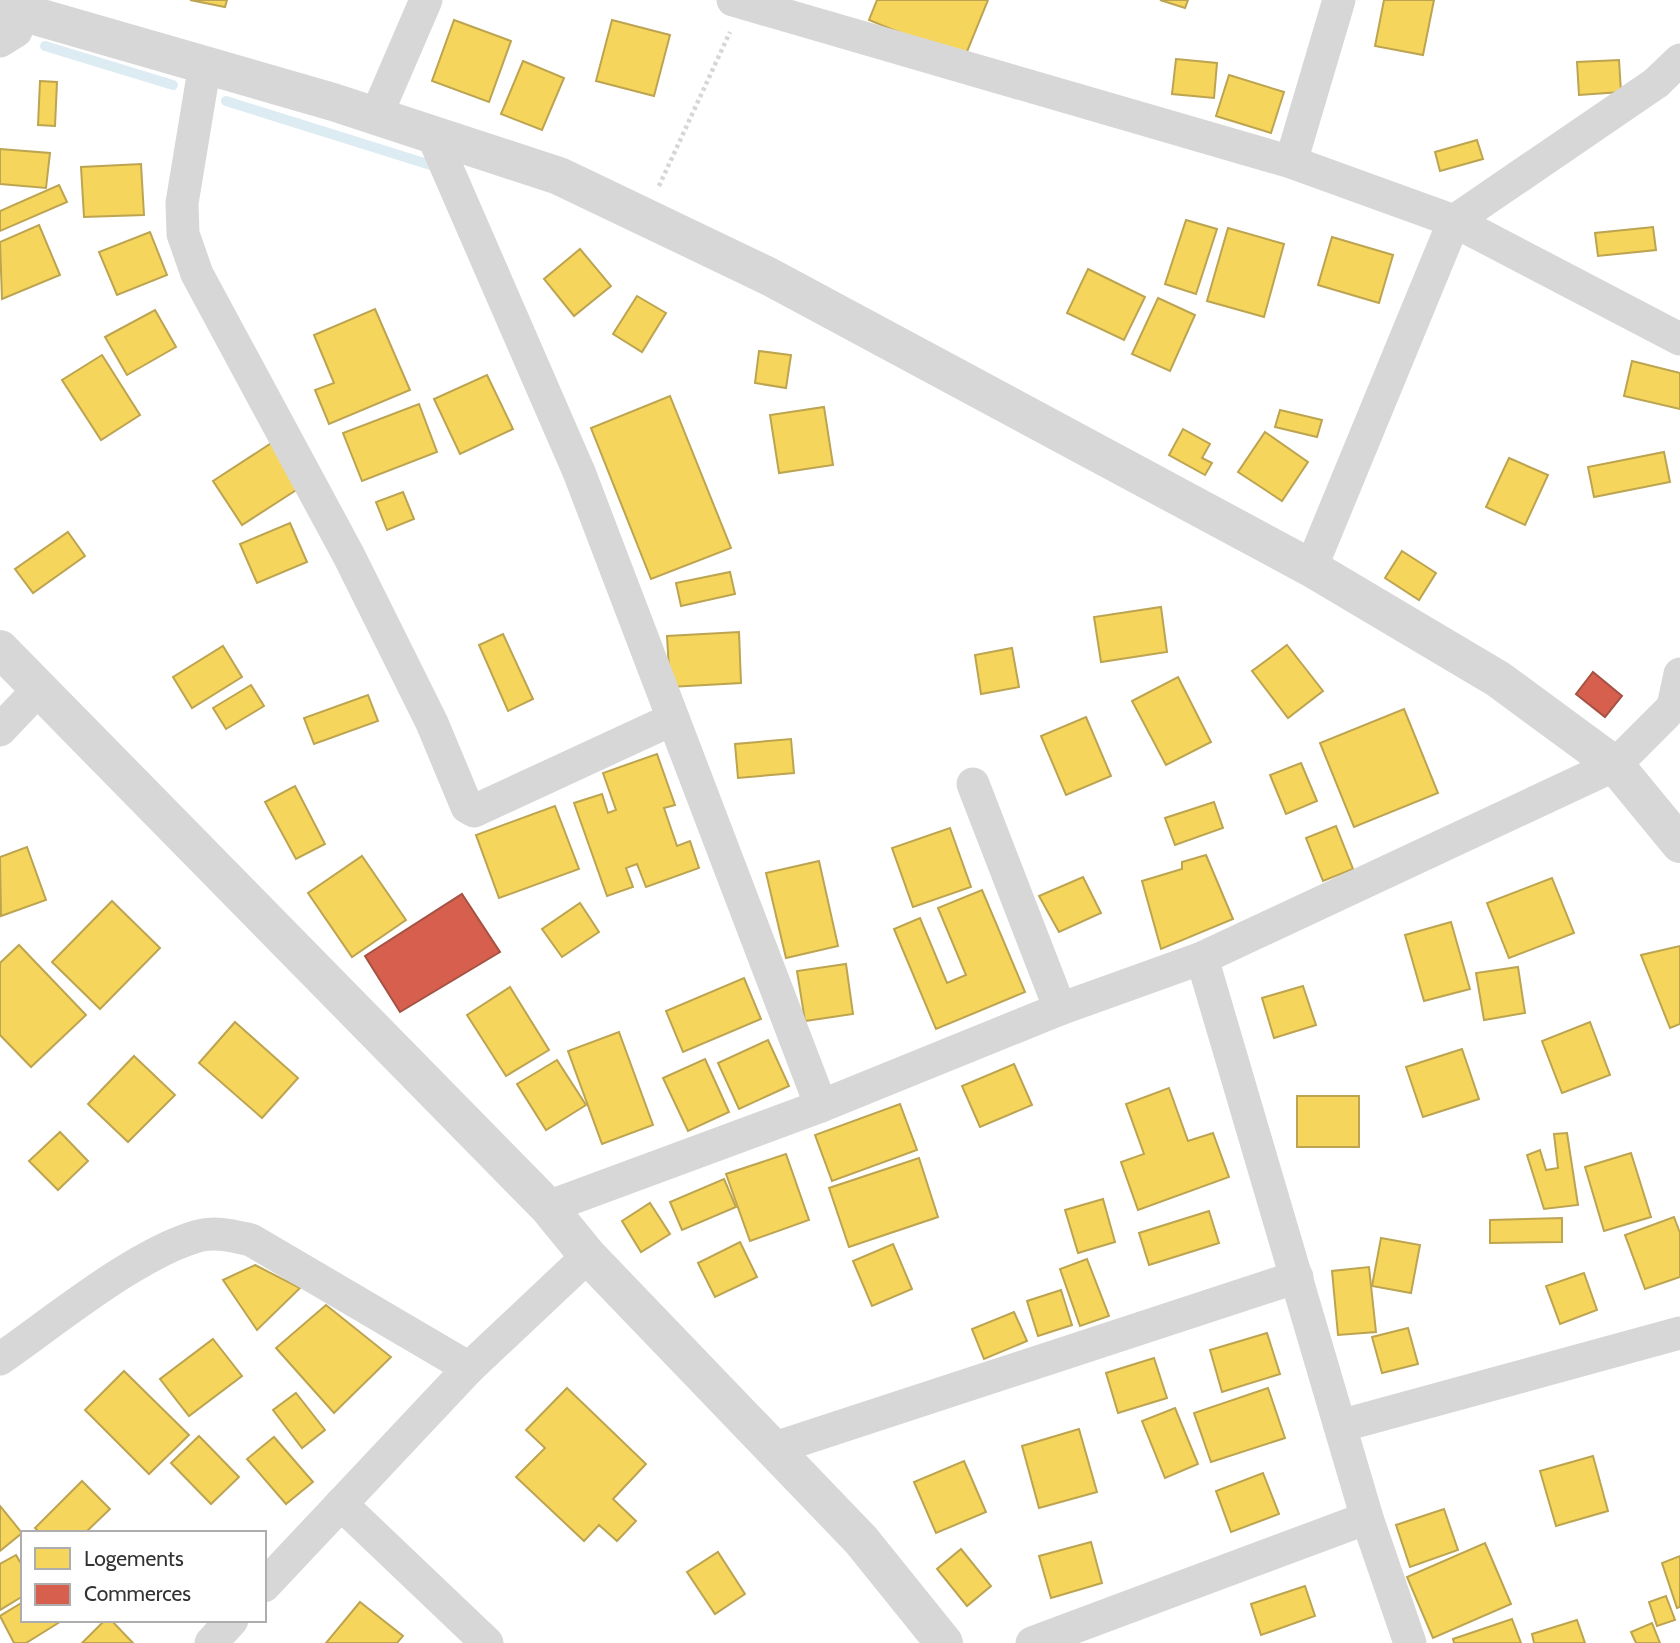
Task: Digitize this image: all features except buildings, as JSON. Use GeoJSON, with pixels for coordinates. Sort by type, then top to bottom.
{"type":"FeatureCollection","features":[{"type":"Feature","properties":{"kind":"street"},"geometry":{"type":"LineString","coordinates":[[376,116],[426,0]]}},
{"type":"Feature","properties":{"kind":"street"},"geometry":{"type":"LineString","coordinates":[[1291,162],[1339,0]]}},
{"type":"Feature","properties":{"kind":"street"},"geometry":{"type":"LineString","coordinates":[[740,1],[1291,162],[1454,220],[1680,339]]}},
{"type":"Feature","properties":{"kind":"street"},"geometry":{"type":"LineString","coordinates":[[25,16],[205,64],[559,176],[768,276],[1311,568],[1497,679],[1615,765],[1680,844]]}},
{"type":"Feature","properties":{"kind":"street"},"geometry":{"type":"LineString","coordinates":[[1311,568],[1454,220],[1656,83],[1680,60]]}},
{"type":"Feature","properties":{"kind":"street"},"geometry":{"type":"LineString","coordinates":[[205,64],[182,203],[183,234],[197,274],[349,556],[432,723],[467,807],[474,811],[673,719]]}},
{"type":"Feature","properties":{"kind":"street"},"geometry":{"type":"LineString","coordinates":[[433,136],[579,472],[821,1106]]}},
{"type":"Feature","properties":{"kind":"street"},"geometry":{"type":"LineString","coordinates":[[0,649],[548,1207],[588,1256],[775,1448],[861,1541],[944,1643]]}},
{"type":"Feature","properties":{"kind":"street"},"geometry":{"type":"LineString","coordinates":[[548,1207],[821,1106],[1060,1009],[1202,958],[1615,765],[1676,706],[1680,674]]}},
{"type":"Feature","properties":{"kind":"street"},"geometry":{"type":"LineString","coordinates":[[0,730],[39,689]]}},
{"type":"Feature","properties":{"kind":"street"},"geometry":{"type":"LineString","coordinates":[[973,784],[1060,1009]]}},
{"type":"Feature","properties":{"kind":"street"},"geometry":{"type":"LineString","coordinates":[[1202,958],[1367,1518],[1410,1643]]}},
{"type":"Feature","properties":{"kind":"street"},"geometry":{"type":"LineString","coordinates":[[0,1359],[140,1262],[200,1235],[225,1234],[251,1240],[469,1368]]}},
{"type":"Feature","properties":{"kind":"street"},"geometry":{"type":"LineString","coordinates":[[266,1584],[469,1368],[588,1256]]}},
{"type":"Feature","properties":{"kind":"street"},"geometry":{"type":"LineString","coordinates":[[775,1448],[1297,1277]]}},
{"type":"Feature","properties":{"kind":"street"},"geometry":{"type":"LineString","coordinates":[[1340,1426],[1680,1333]]}},
{"type":"Feature","properties":{"kind":"street"},"geometry":{"type":"LineString","coordinates":[[341,1504],[487,1643]]}},
{"type":"Feature","properties":{"kind":"street"},"geometry":{"type":"LineString","coordinates":[[1032,1643],[1367,1518]]}},
{"type":"Feature","properties":{"kind":"street"},"geometry":{"type":"LineString","coordinates":[[211,1643],[230,1622]]}},
{"type":"Feature","properties":{"kind":"path"},"geometry":{"type":"LineString","coordinates":[[646,216],[740,1]]}},
{"type":"Feature","properties":{"kind":"waterway"},"geometry":{"type":"LineString","coordinates":[[45,46],[173,85]]}},
{"type":"Feature","properties":{"kind":"waterway"},"geometry":{"type":"LineString","coordinates":[[226,101],[437,167]]}}]}
